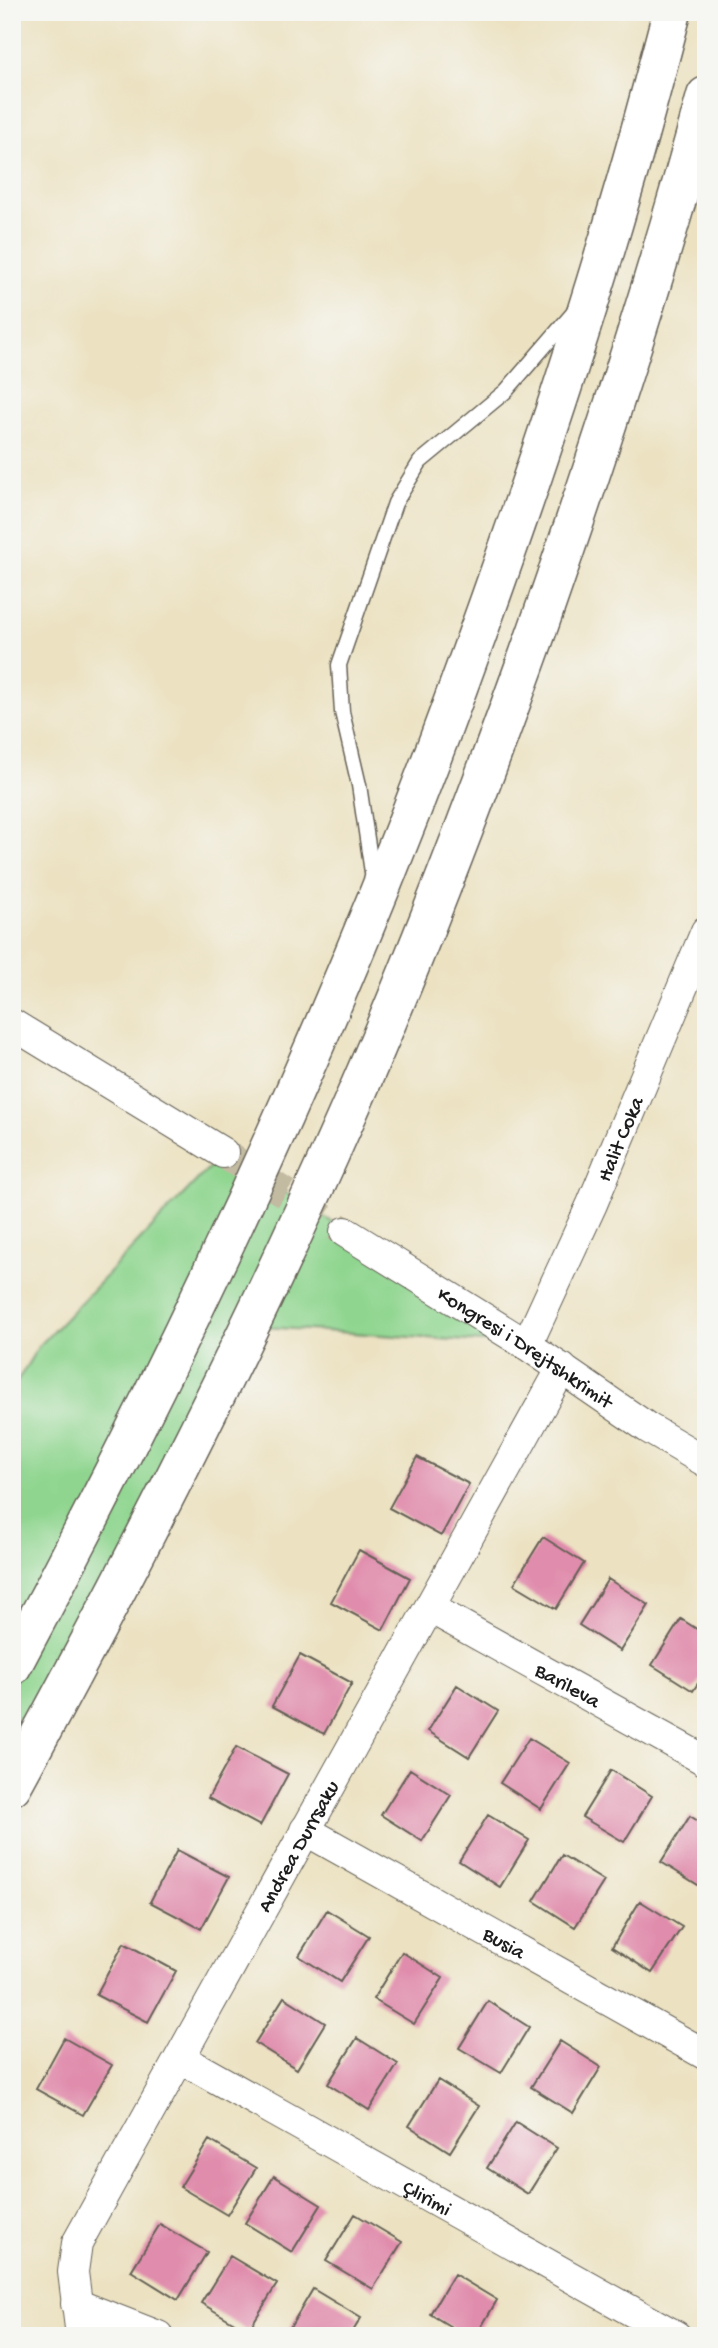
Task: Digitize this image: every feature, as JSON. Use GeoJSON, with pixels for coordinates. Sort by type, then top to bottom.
{"type":"FeatureCollection","features":[{"type":"Feature","properties":{"kind":"highway"},"geometry":{"type":"LineString","coordinates":[[12,1666],[123,1451],[247,1199],[329,1013],[375,898],[451,706],[541,450],[623,191],[673,12]]}},
{"type":"Feature","properties":{"kind":"highway"},"geometry":{"type":"LineString","coordinates":[[12,1786],[97,1630],[180,1468],[298,1223],[381,1037],[503,725],[594,469],[676,207],[706,96]]}},
{"type":"Feature","properties":{"kind":"street","name":"Halit Coka"},"geometry":{"type":"LineString","coordinates":[[527,1345],[592,1204],[706,931]]}},
{"type":"Feature","properties":{"kind":"street"},"geometry":{"type":"LineString","coordinates":[[12,1024],[223,1153]]}},
{"type":"Feature","properties":{"kind":"street","name":"Kongresi i Drejtshkrimit"},"geometry":{"type":"LineString","coordinates":[[345,1232],[527,1345],[648,1428],[706,1462]]}},
{"type":"Feature","properties":{"kind":"street","name":"Andrea Durrsaku"},"geometry":{"type":"LineString","coordinates":[[81,2336],[73,2272],[78,2243],[562,1368]]}},
{"type":"Feature","properties":{"kind":"street","name":"Barileva"},"geometry":{"type":"LineString","coordinates":[[430,1608],[706,1761]]}},
{"type":"Feature","properties":{"kind":"street","name":"Busia"},"geometry":{"type":"LineString","coordinates":[[305,1830],[706,2055]]}},
{"type":"Feature","properties":{"kind":"street","name":"Çlirimi"},"geometry":{"type":"LineString","coordinates":[[180,2058],[676,2336]]}},
{"type":"Feature","properties":{"kind":"street"},"geometry":{"type":"LineString","coordinates":[[76,2304],[158,2336]]}},
{"type":"Feature","properties":{"kind":"lane"},"geometry":{"type":"LineString","coordinates":[[375,898],[359,785],[342,712],[339,665],[395,503],[420,462],[506,391],[593,290]]}},
{"type":"Feature","properties":{"kind":"green space"},"geometry":{"type":"Polygon","coordinates":[[[223,1153],[527,1345],[250,1326],[12,1786],[12,1390],[38,1347],[223,1153]]]}},
{"type":"Feature","properties":{"kind":"building"},"geometry":{"type":"Polygon","coordinates":[[[417,1457],[469,1484],[441,1536],[389,1508],[417,1457]]]}},
{"type":"Feature","properties":{"kind":"building"},"geometry":{"type":"Polygon","coordinates":[[[543,1537],[584,1563],[556,1609],[514,1584],[543,1537]]]}},
{"type":"Feature","properties":{"kind":"building"},"geometry":{"type":"Polygon","coordinates":[[[359,1550],[410,1578],[383,1630],[331,1602],[359,1550]]]}},
{"type":"Feature","properties":{"kind":"building"},"geometry":{"type":"Polygon","coordinates":[[[608,1579],[649,1605],[620,1651],[579,1625],[608,1579]]]}},
{"type":"Feature","properties":{"kind":"building"},"geometry":{"type":"Polygon","coordinates":[[[681,1619],[706,1635],[706,1671],[693,1691],[652,1665],[681,1619]]]}},
{"type":"Feature","properties":{"kind":"building"},"geometry":{"type":"Polygon","coordinates":[[[300,1655],[352,1683],[324,1734],[272,1706],[300,1655]]]}},
{"type":"Feature","properties":{"kind":"building"},"geometry":{"type":"Polygon","coordinates":[[[457,1685],[498,1711],[469,1757],[428,1731],[457,1685]]]}},
{"type":"Feature","properties":{"kind":"building"},"geometry":{"type":"Polygon","coordinates":[[[529,1738],[570,1763],[541,1809],[500,1783],[529,1738]]]}},
{"type":"Feature","properties":{"kind":"building"},"geometry":{"type":"Polygon","coordinates":[[[236,1747],[288,1774],[260,1826],[208,1798],[236,1747]]]}},
{"type":"Feature","properties":{"kind":"building"},"geometry":{"type":"Polygon","coordinates":[[[410,1769],[451,1795],[422,1841],[381,1815],[410,1769]]]}},
{"type":"Feature","properties":{"kind":"building"},"geometry":{"type":"Polygon","coordinates":[[[611,1770],[652,1796],[624,1842],[582,1817],[611,1770]]]}},
{"type":"Feature","properties":{"kind":"building"},"geometry":{"type":"Polygon","coordinates":[[[488,1815],[529,1840],[500,1887],[459,1861],[488,1815]]]}},
{"type":"Feature","properties":{"kind":"building"},"geometry":{"type":"Polygon","coordinates":[[[690,1816],[706,1826],[706,1883],[703,1888],[661,1862],[690,1816]]]}},
{"type":"Feature","properties":{"kind":"building"},"geometry":{"type":"Polygon","coordinates":[[[177,1850],[229,1877],[201,1929],[150,1902],[177,1850]]]}},
{"type":"Feature","properties":{"kind":"building"},"geometry":{"type":"Polygon","coordinates":[[[562,1855],[604,1881],[575,1927],[534,1901],[562,1855]]]}},
{"type":"Feature","properties":{"kind":"building"},"geometry":{"type":"Polygon","coordinates":[[[640,1901],[682,1927],[652,1973],[612,1947],[640,1901]]]}},
{"type":"Feature","properties":{"kind":"building"},"geometry":{"type":"Polygon","coordinates":[[[327,1910],[369,1936],[340,1982],[299,1956],[327,1910]]]}},
{"type":"Feature","properties":{"kind":"building"},"geometry":{"type":"Polygon","coordinates":[[[124,1943],[176,1971],[148,2022],[96,1995],[124,1943]]]}},
{"type":"Feature","properties":{"kind":"building"},"geometry":{"type":"Polygon","coordinates":[[[402,1952],[443,1978],[414,2024],[373,1999],[402,1952]]]}},
{"type":"Feature","properties":{"kind":"building"},"geometry":{"type":"Polygon","coordinates":[[[284,1997],[325,2023],[297,2069],[255,2043],[284,1997]]]}},
{"type":"Feature","properties":{"kind":"building"},"geometry":{"type":"Polygon","coordinates":[[[488,2001],[529,2027],[501,2073],[459,2048],[488,2001]]]}},
{"type":"Feature","properties":{"kind":"building"},"geometry":{"type":"Polygon","coordinates":[[[64,2038],[112,2065],[83,2115],[36,2089],[64,2038]]]}},
{"type":"Feature","properties":{"kind":"building"},"geometry":{"type":"Polygon","coordinates":[[[357,2038],[398,2064],[369,2110],[328,2084],[357,2038]]]}},
{"type":"Feature","properties":{"kind":"building"},"geometry":{"type":"Polygon","coordinates":[[[560,2041],[601,2067],[573,2113],[531,2087],[560,2041]]]}},
{"type":"Feature","properties":{"kind":"building"},"geometry":{"type":"Polygon","coordinates":[[[438,2080],[479,2106],[450,2152],[409,2126],[438,2080]]]}},
{"type":"Feature","properties":{"kind":"building"},"geometry":{"type":"Polygon","coordinates":[[[516,2122],[557,2148],[528,2194],[487,2168],[516,2122]]]}},
{"type":"Feature","properties":{"kind":"building"},"geometry":{"type":"Polygon","coordinates":[[[209,2140],[256,2168],[227,2215],[180,2187],[209,2140]]]}},
{"type":"Feature","properties":{"kind":"building"},"geometry":{"type":"Polygon","coordinates":[[[274,2176],[321,2205],[292,2252],[245,2223],[274,2176]]]}},
{"type":"Feature","properties":{"kind":"building"},"geometry":{"type":"Polygon","coordinates":[[[355,2214],[402,2242],[373,2289],[326,2261],[355,2214]]]}},
{"type":"Feature","properties":{"kind":"building"},"geometry":{"type":"Polygon","coordinates":[[[160,2224],[207,2252],[178,2300],[131,2271],[160,2224]]]}},
{"type":"Feature","properties":{"kind":"building"},"geometry":{"type":"Polygon","coordinates":[[[230,2256],[277,2284],[248,2331],[201,2303],[230,2256]]]}},
{"type":"Feature","properties":{"kind":"building"},"geometry":{"type":"Polygon","coordinates":[[[454,2274],[497,2300],[476,2336],[466,2336],[430,2314],[454,2274]]]}},
{"type":"Feature","properties":{"kind":"building"},"geometry":{"type":"Polygon","coordinates":[[[313,2289],[361,2318],[350,2336],[285,2336],[313,2289]]]}},
{"type":"Feature","properties":{"kind":"tunnel"},"geometry":{"type":"LineString","coordinates":[[223,1153],[345,1232]]}}]}
